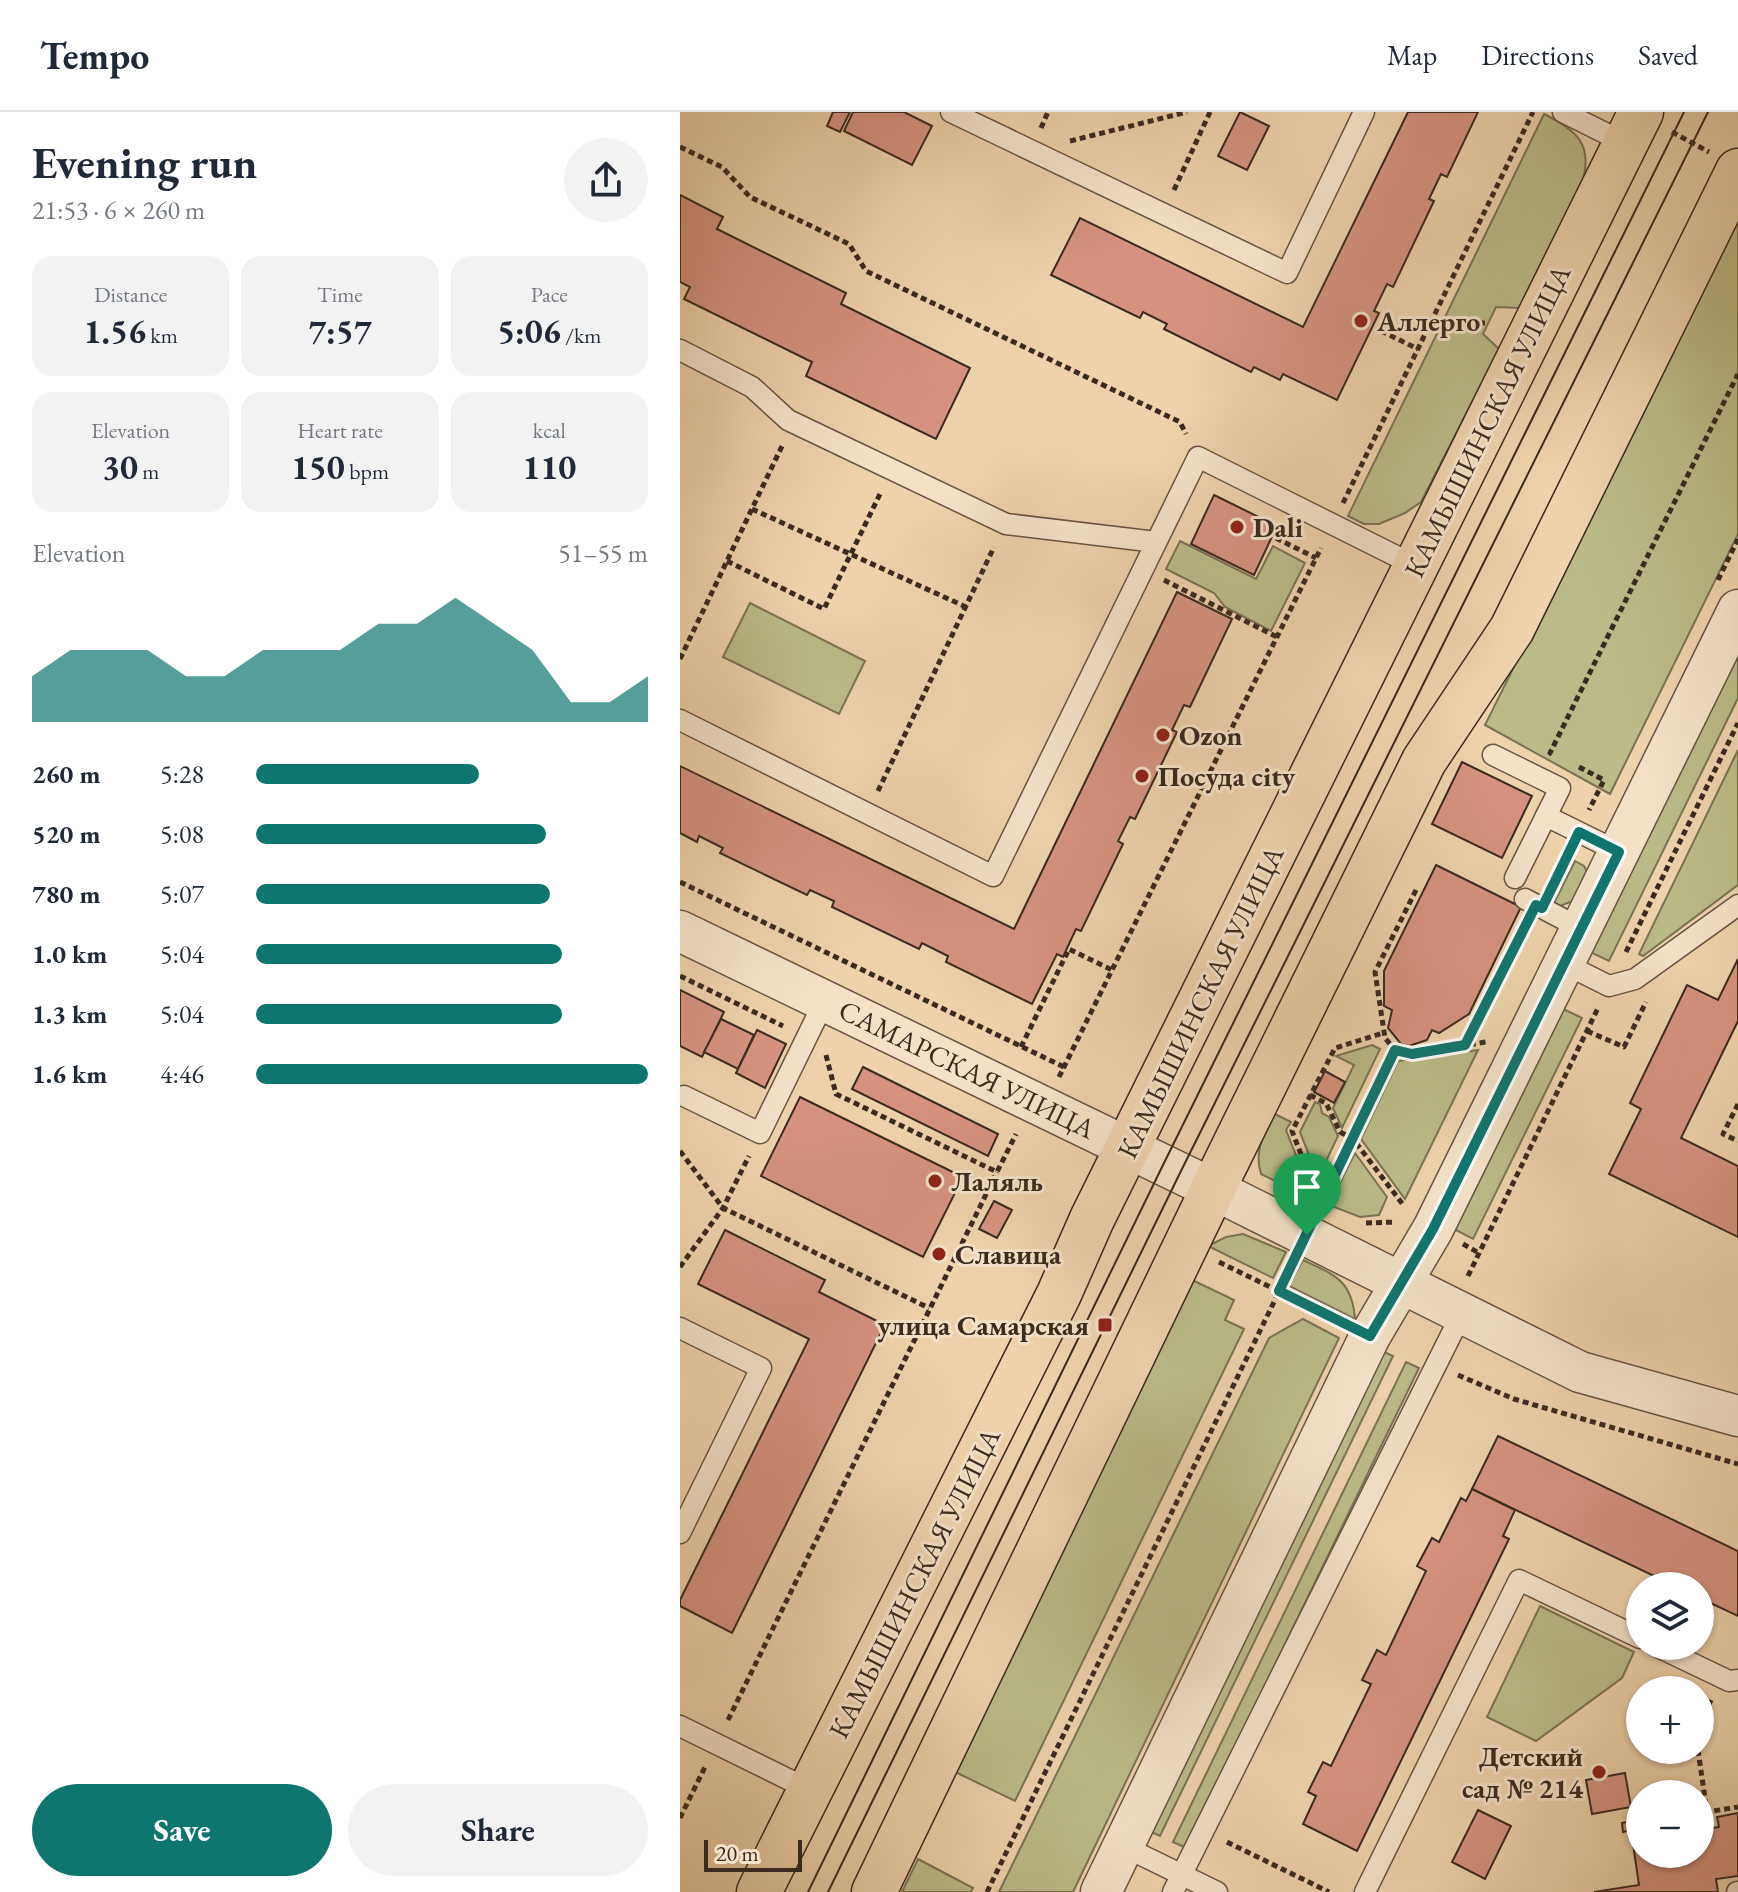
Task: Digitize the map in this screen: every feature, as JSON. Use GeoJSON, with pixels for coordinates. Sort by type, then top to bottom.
{"type":"FeatureCollection","features":[{"type":"Feature","properties":{"kind":"main road","name":"КАМЫШИНСКАЯ УЛИЦА"},"geometry":{"type":"LineString","coordinates":[[759,1892],[1059,1294],[1128,1147],[1416,566],[1644,128]]}},
{"type":"Feature","properties":{"kind":"main road"},"geometry":{"type":"LineString","coordinates":[[874,1892],[1213,1189],[1424,761],[1512,629],[1729,164]]}},
{"type":"Feature","properties":{"kind":"street"},"geometry":{"type":"LineString","coordinates":[[1101,1892],[1370,1336],[1433,1229],[1738,610]]}},
{"type":"Feature","properties":{"kind":"street","name":"САМАРСКАЯ УЛИЦА"},"geometry":{"type":"LineString","coordinates":[[680,931],[1213,1189],[1321,1218],[1401,1282],[1469,1293],[1580,1372],[1738,1416]]}},
{"type":"Feature","properties":{"kind":"lane"},"geometry":{"type":"LineString","coordinates":[[951,112],[1287,273],[1364,112]]}},
{"type":"Feature","properties":{"kind":"lane"},"geometry":{"type":"LineString","coordinates":[[1563,112],[1644,128]]}},
{"type":"Feature","properties":{"kind":"lane"},"geometry":{"type":"LineString","coordinates":[[680,350],[752,387],[793,422],[1006,524],[1156,542]]}},
{"type":"Feature","properties":{"kind":"lane"},"geometry":{"type":"LineString","coordinates":[[680,720],[993,876],[1198,457],[1416,566]]}},
{"type":"Feature","properties":{"kind":"lane"},"geometry":{"type":"LineString","coordinates":[[1493,755],[1560,788],[1515,878]]}},
{"type":"Feature","properties":{"kind":"lane"},"geometry":{"type":"LineString","coordinates":[[1546,816],[1619,852]]}},
{"type":"Feature","properties":{"kind":"lane"},"geometry":{"type":"LineString","coordinates":[[1534,904],[1609,986],[1635,979],[1738,905]]}},
{"type":"Feature","properties":{"kind":"lane"},"geometry":{"type":"LineString","coordinates":[[684,1096],[760,1133],[825,1000]]}},
{"type":"Feature","properties":{"kind":"lane"},"geometry":{"type":"LineString","coordinates":[[1177,1883],[1469,1293]]}},
{"type":"Feature","properties":{"kind":"lane"},"geometry":{"type":"LineString","coordinates":[[680,1328],[761,1368],[680,1533]]}},
{"type":"Feature","properties":{"kind":"lane"},"geometry":{"type":"LineString","coordinates":[[1365,1892],[1519,1580],[1626,1631]]}},
{"type":"Feature","properties":{"kind":"lane"},"geometry":{"type":"LineString","coordinates":[[1685,1660],[1729,1681],[1738,1680]]}},
{"type":"Feature","properties":{"kind":"lane"},"geometry":{"type":"LineString","coordinates":[[680,1726],[810,1790]]}},
{"type":"Feature","properties":{"kind":"lane"},"geometry":{"type":"LineString","coordinates":[[1123,1846],[1177,1883],[1217,1892]]}},
{"type":"Feature","properties":{"kind":"path"},"geometry":{"type":"LineString","coordinates":[[1030,150],[1187,112]]}},
{"type":"Feature","properties":{"kind":"path"},"geometry":{"type":"LineString","coordinates":[[1163,213],[1210,112]]}},
{"type":"Feature","properties":{"kind":"path"},"geometry":{"type":"LineString","coordinates":[[1055,1085],[1533,112]]}},
{"type":"Feature","properties":{"kind":"path"},"geometry":{"type":"LineString","coordinates":[[1644,128],[1729,164]]}},
{"type":"Feature","properties":{"kind":"path"},"geometry":{"type":"LineString","coordinates":[[680,147],[722,167],[750,197],[849,244],[866,271],[1180,422],[1198,457]]}},
{"type":"Feature","properties":{"kind":"path"},"geometry":{"type":"LineString","coordinates":[[1430,324],[1485,323]]}},
{"type":"Feature","properties":{"kind":"path"},"geometry":{"type":"LineString","coordinates":[[1381,331],[1418,349]]}},
{"type":"Feature","properties":{"kind":"path"},"geometry":{"type":"LineString","coordinates":[[1564,760],[1550,753],[1738,374]]}},
{"type":"Feature","properties":{"kind":"path"},"geometry":{"type":"LineString","coordinates":[[680,659],[793,422]]}},
{"type":"Feature","properties":{"kind":"path"},"geometry":{"type":"LineString","coordinates":[[727,561],[824,609],[892,469]]}},
{"type":"Feature","properties":{"kind":"path"},"geometry":{"type":"LineString","coordinates":[[752,509],[966,607]]}},
{"type":"Feature","properties":{"kind":"path"},"geometry":{"type":"LineString","coordinates":[[867,813],[1006,524]]}},
{"type":"Feature","properties":{"kind":"path"},"geometry":{"type":"LineString","coordinates":[[1276,538],[1316,558]]}},
{"type":"Feature","properties":{"kind":"path"},"geometry":{"type":"LineString","coordinates":[[1143,570],[1277,637]]}},
{"type":"Feature","properties":{"kind":"path"},"geometry":{"type":"LineString","coordinates":[[1465,1045],[1534,904],[1579,832],[1604,780],[1577,766]]}},
{"type":"Feature","properties":{"kind":"path"},"geometry":{"type":"LineString","coordinates":[[680,882],[1064,1067]]}},
{"type":"Feature","properties":{"kind":"path"},"geometry":{"type":"LineString","coordinates":[[1416,890],[1375,972],[1383,1033],[1395,1050],[1412,1054],[1489,1041]]}},
{"type":"Feature","properties":{"kind":"path"},"geometry":{"type":"LineString","coordinates":[[1021,1047],[1069,949],[1112,970]]}},
{"type":"Feature","properties":{"kind":"path"},"geometry":{"type":"LineString","coordinates":[[680,976],[824,1047],[836,1094],[997,1172]]}},
{"type":"Feature","properties":{"kind":"path"},"geometry":{"type":"LineString","coordinates":[[1321,1218],[1292,1131],[1335,1048],[1383,1033]]}},
{"type":"Feature","properties":{"kind":"path"},"geometry":{"type":"LineString","coordinates":[[987,1892],[1279,1291],[1321,1218],[1353,1139],[1395,1050]]}},
{"type":"Feature","properties":{"kind":"path"},"geometry":{"type":"LineString","coordinates":[[1310,1095],[1326,1103],[1340,1132],[1353,1139],[1407,1210]]}},
{"type":"Feature","properties":{"kind":"path"},"geometry":{"type":"LineString","coordinates":[[1738,1104],[1723,1134],[1738,1141]]}},
{"type":"Feature","properties":{"kind":"path"},"geometry":{"type":"LineString","coordinates":[[680,1818],[1020,1126]]}},
{"type":"Feature","properties":{"kind":"path"},"geometry":{"type":"LineString","coordinates":[[680,1267],[723,1208],[760,1133]]}},
{"type":"Feature","properties":{"kind":"path"},"geometry":{"type":"LineString","coordinates":[[680,1151],[723,1208],[929,1308]]}},
{"type":"Feature","properties":{"kind":"path"},"geometry":{"type":"LineString","coordinates":[[1363,1223],[1401,1221]]}},
{"type":"Feature","properties":{"kind":"path"},"geometry":{"type":"LineString","coordinates":[[1217,1261],[1370,1336]]}},
{"type":"Feature","properties":{"kind":"path"},"geometry":{"type":"LineString","coordinates":[[1435,1365],[1514,1399],[1738,1464]]}},
{"type":"Feature","properties":{"kind":"path"},"geometry":{"type":"LineString","coordinates":[[1714,1811],[1738,1807]]}},
{"type":"Feature","properties":{"kind":"path"},"geometry":{"type":"LineString","coordinates":[[1219,1838],[1329,1892]]}},
{"type":"Feature","properties":{"kind":"green space"},"geometry":{"type":"Polygon","coordinates":[[[1544,114],[1565,126],[1580,140],[1586,158],[1582,183],[1519,308],[1496,307],[1483,334],[1499,349],[1421,502],[1379,524],[1364,524],[1348,516],[1544,114]]]}},
{"type":"Feature","properties":{"kind":"green space"},"geometry":{"type":"Polygon","coordinates":[[[1738,217],[1738,534],[1610,794],[1485,725],[1738,217]]]}},
{"type":"Feature","properties":{"kind":"green space"},"geometry":{"type":"Polygon","coordinates":[[[1180,541],[1256,579],[1273,546],[1305,563],[1271,631],[1225,607],[1214,593],[1166,569],[1180,541]]]}},
{"type":"Feature","properties":{"kind":"green space"},"geometry":{"type":"Polygon","coordinates":[[[750,603],[865,661],[839,714],[723,657],[750,603]]]}},
{"type":"Feature","properties":{"kind":"green space"},"geometry":{"type":"Polygon","coordinates":[[[1738,645],[1738,698],[1609,961],[1588,951],[1738,645]]]}},
{"type":"Feature","properties":{"kind":"green space"},"geometry":{"type":"Polygon","coordinates":[[[1738,750],[1738,885],[1643,956],[1639,954],[1738,750]]]}},
{"type":"Feature","properties":{"kind":"green space"},"geometry":{"type":"Polygon","coordinates":[[[1575,861],[1587,872],[1573,901],[1560,906],[1554,903],[1575,861]]]}},
{"type":"Feature","properties":{"kind":"green space"},"geometry":{"type":"Polygon","coordinates":[[[1559,1007],[1582,1018],[1473,1239],[1450,1227],[1559,1007]]]}},
{"type":"Feature","properties":{"kind":"green space"},"geometry":{"type":"Polygon","coordinates":[[[1372,1045],[1380,1049],[1342,1128],[1333,1108],[1354,1065],[1336,1056],[1372,1045]]]}},
{"type":"Feature","properties":{"kind":"green space"},"geometry":{"type":"Polygon","coordinates":[[[1478,1050],[1405,1199],[1361,1139],[1398,1061],[1478,1050]]]}},
{"type":"Feature","properties":{"kind":"green space"},"geometry":{"type":"Polygon","coordinates":[[[1315,1102],[1329,1117],[1338,1136],[1318,1178],[1300,1132],[1315,1102]]]}},
{"type":"Feature","properties":{"kind":"green space"},"geometry":{"type":"Polygon","coordinates":[[[1275,1114],[1291,1122],[1286,1130],[1311,1193],[1309,1198],[1261,1174],[1261,1143],[1275,1114]]]}},
{"type":"Feature","properties":{"kind":"green space"},"geometry":{"type":"Polygon","coordinates":[[[1355,1153],[1387,1197],[1379,1215],[1360,1217],[1329,1205],[1355,1153]]]}},
{"type":"Feature","properties":{"kind":"green space"},"geometry":{"type":"Polygon","coordinates":[[[1243,1234],[1286,1252],[1273,1278],[1208,1246],[1226,1237],[1243,1234]]]}},
{"type":"Feature","properties":{"kind":"green space"},"geometry":{"type":"Polygon","coordinates":[[[1303,1260],[1340,1280],[1350,1295],[1355,1319],[1289,1286],[1303,1260]]]}},
{"type":"Feature","properties":{"kind":"green space"},"geometry":{"type":"Polygon","coordinates":[[[1186,1277],[1234,1300],[1225,1320],[1244,1329],[1015,1801],[949,1769],[1186,1277]]]}},
{"type":"Feature","properties":{"kind":"green space"},"geometry":{"type":"Polygon","coordinates":[[[1303,1319],[1339,1338],[1073,1892],[999,1892],[1269,1338],[1303,1319]]]}},
{"type":"Feature","properties":{"kind":"green space"},"geometry":{"type":"Polygon","coordinates":[[[1380,1350],[1393,1356],[1160,1836],[1147,1830],[1380,1350]]]}},
{"type":"Feature","properties":{"kind":"green space"},"geometry":{"type":"Polygon","coordinates":[[[1406,1362],[1419,1368],[1186,1848],[1173,1842],[1406,1362]]]}},
{"type":"Feature","properties":{"kind":"green space"},"geometry":{"type":"Polygon","coordinates":[[[1540,1606],[1626,1648],[1626,1660],[1630,1660],[1622,1678],[1536,1741],[1487,1717],[1540,1606]]]}},
{"type":"Feature","properties":{"kind":"green space"},"geometry":{"type":"Polygon","coordinates":[[[918,1859],[973,1888],[971,1892],[902,1892],[918,1859]]]}},
{"type":"Feature","properties":{"kind":"building"},"geometry":{"type":"Polygon","coordinates":[[[833,112],[850,112],[840,132],[827,126],[833,112]]]}},
{"type":"Feature","properties":{"kind":"building"},"geometry":{"type":"Polygon","coordinates":[[[853,112],[904,112],[932,126],[912,165],[844,131],[853,112]]]}},
{"type":"Feature","properties":{"kind":"building"},"geometry":{"type":"Polygon","coordinates":[[[1240,112],[1269,126],[1247,170],[1218,156],[1240,112]]]}},
{"type":"Feature","properties":{"kind":"building"},"geometry":{"type":"Polygon","coordinates":[[[1408,112],[1478,112],[1447,177],[1441,174],[1429,199],[1434,201],[1393,287],[1387,284],[1374,311],[1379,313],[1337,400],[1283,374],[1280,380],[1254,367],[1251,372],[1164,329],[1167,324],[1143,312],[1140,318],[1051,275],[1080,218],[1303,327],[1408,112]]]}},
{"type":"Feature","properties":{"kind":"building"},"geometry":{"type":"Polygon","coordinates":[[[680,195],[723,217],[717,229],[846,293],[841,304],[970,368],[936,439],[806,376],[812,362],[684,299],[690,287],[680,282],[680,195]]]}},
{"type":"Feature","properties":{"kind":"building"},"geometry":{"type":"Polygon","coordinates":[[[1214,495],[1277,526],[1254,575],[1191,544],[1214,495]]]}},
{"type":"Feature","properties":{"kind":"building"},"geometry":{"type":"Polygon","coordinates":[[[1177,592],[1232,619],[1190,707],[1184,705],[1172,730],[1177,732],[1135,819],[1130,817],[1118,841],[1123,844],[1081,931],[1076,929],[1063,957],[1057,954],[1032,1004],[946,962],[948,956],[922,943],[919,949],[832,907],[834,901],[810,890],[807,895],[720,853],[723,848],[699,836],[697,842],[680,833],[680,766],[1014,929],[1177,592]]]}},
{"type":"Feature","properties":{"kind":"building"},"geometry":{"type":"Polygon","coordinates":[[[1462,762],[1532,796],[1502,858],[1432,824],[1462,762]]]}},
{"type":"Feature","properties":{"kind":"building"},"geometry":{"type":"Polygon","coordinates":[[[1436,865],[1521,907],[1469,1014],[1439,1033],[1432,1030],[1427,1040],[1409,1046],[1401,1044],[1388,1028],[1392,1010],[1384,1006],[1384,971],[1436,865]]]}},
{"type":"Feature","properties":{"kind":"building"},"geometry":{"type":"Polygon","coordinates":[[[1738,959],[1738,1021],[1681,1138],[1738,1166],[1738,1237],[1609,1174],[1641,1109],[1630,1103],[1687,985],[1718,1000],[1738,959]]]}},
{"type":"Feature","properties":{"kind":"building"},"geometry":{"type":"Polygon","coordinates":[[[680,990],[724,1012],[702,1057],[680,1046],[680,990]]]}},
{"type":"Feature","properties":{"kind":"building"},"geometry":{"type":"Polygon","coordinates":[[[721,1019],[754,1035],[738,1069],[704,1052],[721,1019]]]}},
{"type":"Feature","properties":{"kind":"building"},"geometry":{"type":"Polygon","coordinates":[[[757,1030],[786,1044],[765,1088],[736,1073],[757,1030]]]}},
{"type":"Feature","properties":{"kind":"building"},"geometry":{"type":"Polygon","coordinates":[[[863,1067],[998,1134],[988,1156],[852,1089],[863,1067]]]}},
{"type":"Feature","properties":{"kind":"building"},"geometry":{"type":"Polygon","coordinates":[[[1325,1071],[1345,1082],[1334,1103],[1314,1092],[1325,1071]]]}},
{"type":"Feature","properties":{"kind":"building"},"geometry":{"type":"Polygon","coordinates":[[[800,1097],[963,1177],[923,1257],[761,1176],[800,1097]]]}},
{"type":"Feature","properties":{"kind":"building"},"geometry":{"type":"Polygon","coordinates":[[[994,1201],[1012,1210],[997,1238],[979,1229],[994,1201]]]}},
{"type":"Feature","properties":{"kind":"building"},"geometry":{"type":"Polygon","coordinates":[[[725,1230],[825,1280],[819,1292],[885,1325],[732,1633],[680,1606],[680,1600],[809,1339],[698,1284],[725,1230]]]}},
{"type":"Feature","properties":{"kind":"building"},"geometry":{"type":"Polygon","coordinates":[[[1498,1436],[1738,1551],[1738,1616],[1714,1605],[1714,1572],[1646,1572],[1472,1489],[1498,1436]]]}},
{"type":"Feature","properties":{"kind":"building"},"geometry":{"type":"Polygon","coordinates":[[[1472,1489],[1515,1510],[1503,1536],[1509,1539],[1357,1851],[1303,1824],[1316,1796],[1308,1792],[1323,1762],[1331,1766],[1371,1684],[1362,1680],[1377,1650],[1386,1655],[1426,1571],[1417,1566],[1432,1538],[1439,1542],[1461,1498],[1466,1501],[1472,1489]]]}},
{"type":"Feature","properties":{"kind":"building"},"geometry":{"type":"Polygon","coordinates":[[[1625,1773],[1626,1808],[1592,1814],[1586,1780],[1625,1773]]]}},
{"type":"Feature","properties":{"kind":"building"},"geometry":{"type":"Polygon","coordinates":[[[1478,1810],[1511,1826],[1485,1879],[1452,1862],[1478,1810]]]}},
{"type":"Feature","properties":{"kind":"building"},"geometry":{"type":"Polygon","coordinates":[[[1738,1813],[1738,1876],[1716,1879],[1718,1892],[1594,1892],[1639,1885],[1637,1868],[1714,1868],[1714,1828],[1719,1827],[1717,1817],[1738,1813]]]}},
{"type":"Feature","properties":{"kind":"tram line"},"geometry":{"type":"LineString","coordinates":[[808,1892],[1163,1165],[1684,112]]}},
{"type":"Feature","properties":{"kind":"tram line"},"geometry":{"type":"LineString","coordinates":[[828,1892],[1180,1173],[1708,112]]}},
{"type":"Feature","properties":{"kind":"place","name":"Аллерго"},"geometry":{"type":"Point","coordinates":[1361,321]}},
{"type":"Feature","properties":{"kind":"place","name":"Dali"},"geometry":{"type":"Point","coordinates":[1237,527]}},
{"type":"Feature","properties":{"kind":"place","name":"Ozon"},"geometry":{"type":"Point","coordinates":[1163,735]}},
{"type":"Feature","properties":{"kind":"place","name":"Посуда city"},"geometry":{"type":"Point","coordinates":[1142,776]}},
{"type":"Feature","properties":{"kind":"place","name":"Лаляль"},"geometry":{"type":"Point","coordinates":[935,1181]}},
{"type":"Feature","properties":{"kind":"place","name":"Славица"},"geometry":{"type":"Point","coordinates":[939,1254]}},
{"type":"Feature","properties":{"kind":"place","name":"улица Самарская"},"geometry":{"type":"Point","coordinates":[1105,1325]}},
{"type":"Feature","properties":{"kind":"place","name":"Детский сад № 214"},"geometry":{"type":"Point","coordinates":[1599,1772]}},
{"type":"Feature","properties":{"kind":"route"},"geometry":{"type":"LineString","coordinates":[[1579,832],[1619,852],[1433,1229],[1370,1336],[1279,1291],[1307,1235],[1395,1050],[1412,1054],[1465,1045],[1536,905],[1542,908],[1579,832]]}}]}
